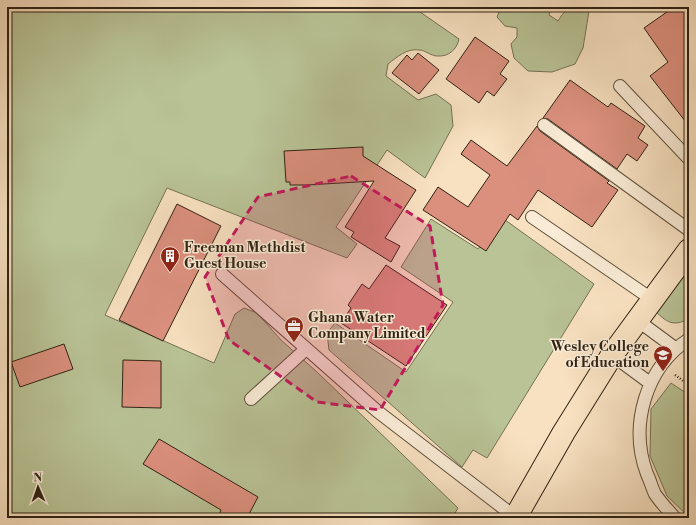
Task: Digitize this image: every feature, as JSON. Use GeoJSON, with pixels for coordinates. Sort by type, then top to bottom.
{"type":"FeatureCollection","features":[{"type":"Feature","properties":{"kind":"main road"},"geometry":{"type":"LineString","coordinates":[[515,517],[564,432],[612,355],[653,300],[682,257],[689,250]]}},
{"type":"Feature","properties":{"kind":"lane"},"geometry":{"type":"LineString","coordinates":[[620,86],[689,159]]}},
{"type":"Feature","properties":{"kind":"lane"},"geometry":{"type":"LineString","coordinates":[[544,125],[689,230]]}},
{"type":"Feature","properties":{"kind":"lane"},"geometry":{"type":"LineString","coordinates":[[532,217],[653,300]]}},
{"type":"Feature","properties":{"kind":"lane"},"geometry":{"type":"LineString","coordinates":[[222,274],[376,411],[515,517]]}},
{"type":"Feature","properties":{"kind":"lane"},"geometry":{"type":"LineString","coordinates":[[637,320],[675,348]]}},
{"type":"Feature","properties":{"kind":"lane"},"geometry":{"type":"LineString","coordinates":[[675,518],[655,493],[641,458],[640,420],[650,383],[661,365],[675,348],[689,339]]}},
{"type":"Feature","properties":{"kind":"lane"},"geometry":{"type":"LineString","coordinates":[[251,399],[306,349]]}},
{"type":"Feature","properties":{"kind":"lane"},"geometry":{"type":"LineString","coordinates":[[612,355],[642,375],[650,383]]}},
{"type":"Feature","properties":{"kind":"highlighted area"},"geometry":{"type":"Polygon","coordinates":[[[351,176],[430,226],[443,305],[380,410],[317,402],[229,340],[205,277],[258,197],[351,176]]]}},
{"type":"Feature","properties":{"kind":"green space"},"geometry":{"type":"Polygon","coordinates":[[[7,7],[413,7],[459,39],[452,52],[449,54],[435,56],[421,50],[410,50],[388,64],[386,76],[418,100],[436,94],[451,105],[453,126],[425,178],[387,150],[336,227],[357,244],[347,258],[167,188],[105,315],[214,363],[235,314],[244,308],[257,313],[281,340],[316,371],[458,508],[452,518],[7,518],[7,7]]]}},
{"type":"Feature","properties":{"kind":"green space"},"geometry":{"type":"Polygon","coordinates":[[[501,7],[551,7],[549,15],[558,21],[570,7],[579,7],[589,11],[583,48],[575,64],[552,72],[528,71],[514,58],[511,44],[517,37],[517,28],[505,26],[497,17],[501,7]]]}},
{"type":"Feature","properties":{"kind":"green space"},"geometry":{"type":"Polygon","coordinates":[[[501,217],[594,284],[487,458],[473,450],[462,467],[329,350],[327,333],[335,323],[406,372],[453,302],[401,267],[431,219],[478,249],[501,217]]]}},
{"type":"Feature","properties":{"kind":"green space"},"geometry":{"type":"Polygon","coordinates":[[[689,263],[689,319],[678,323],[670,322],[655,311],[689,263]]]}},
{"type":"Feature","properties":{"kind":"green space"},"geometry":{"type":"Polygon","coordinates":[[[671,383],[689,395],[689,517],[667,496],[650,456],[651,409],[671,383]]]}},
{"type":"Feature","properties":{"kind":"building"},"geometry":{"type":"Polygon","coordinates":[[[674,7],[689,7],[689,126],[650,76],[668,62],[644,28],[674,7]]]}},
{"type":"Feature","properties":{"kind":"building"},"geometry":{"type":"Polygon","coordinates":[[[475,37],[509,61],[500,74],[507,79],[494,96],[487,91],[479,103],[446,79],[475,37]]]}},
{"type":"Feature","properties":{"kind":"building"},"geometry":{"type":"Polygon","coordinates":[[[418,53],[439,70],[419,94],[392,73],[407,55],[412,60],[418,53]]]}},
{"type":"Feature","properties":{"kind":"building"},"geometry":{"type":"Polygon","coordinates":[[[570,80],[608,107],[611,103],[645,126],[638,138],[648,145],[637,161],[627,154],[617,169],[548,119],[543,118],[570,80]]]}},
{"type":"Feature","properties":{"kind":"building"},"geometry":{"type":"Polygon","coordinates":[[[537,126],[540,131],[609,181],[607,183],[618,190],[592,227],[538,190],[518,220],[510,214],[486,251],[423,210],[438,187],[468,207],[490,175],[461,154],[471,140],[507,166],[537,126]]]}},
{"type":"Feature","properties":{"kind":"building"},"geometry":{"type":"Polygon","coordinates":[[[363,147],[363,156],[416,190],[385,238],[400,246],[391,262],[351,237],[354,232],[345,227],[374,181],[307,185],[290,185],[290,182],[286,182],[284,151],[363,147]]]}},
{"type":"Feature","properties":{"kind":"building","name":"Freeman Methdist Guest House"},"geometry":{"type":"Polygon","coordinates":[[[177,204],[221,226],[163,341],[119,320],[177,204]]]}},
{"type":"Feature","properties":{"kind":"building"},"geometry":{"type":"Polygon","coordinates":[[[386,265],[447,305],[406,366],[341,323],[351,308],[348,305],[362,284],[369,289],[386,265]]]}},
{"type":"Feature","properties":{"kind":"building"},"geometry":{"type":"Polygon","coordinates":[[[64,344],[73,369],[20,387],[11,362],[64,344]]]}},
{"type":"Feature","properties":{"kind":"building"},"geometry":{"type":"Polygon","coordinates":[[[123,360],[161,361],[161,408],[122,407],[123,360]]]}},
{"type":"Feature","properties":{"kind":"building"},"geometry":{"type":"Polygon","coordinates":[[[159,439],[258,497],[247,518],[218,518],[221,510],[143,464],[159,439]]]}},
{"type":"Feature","properties":{"kind":"place","name":"Freeman Methdist Guest House"},"geometry":{"type":"Point","coordinates":[170,273]}},
{"type":"Feature","properties":{"kind":"place","name":"Ghana Water Company Limited"},"geometry":{"type":"Point","coordinates":[294,343]}},
{"type":"Feature","properties":{"kind":"place","name":"Wesley College of Education"},"geometry":{"type":"Point","coordinates":[663,372]}}]}
